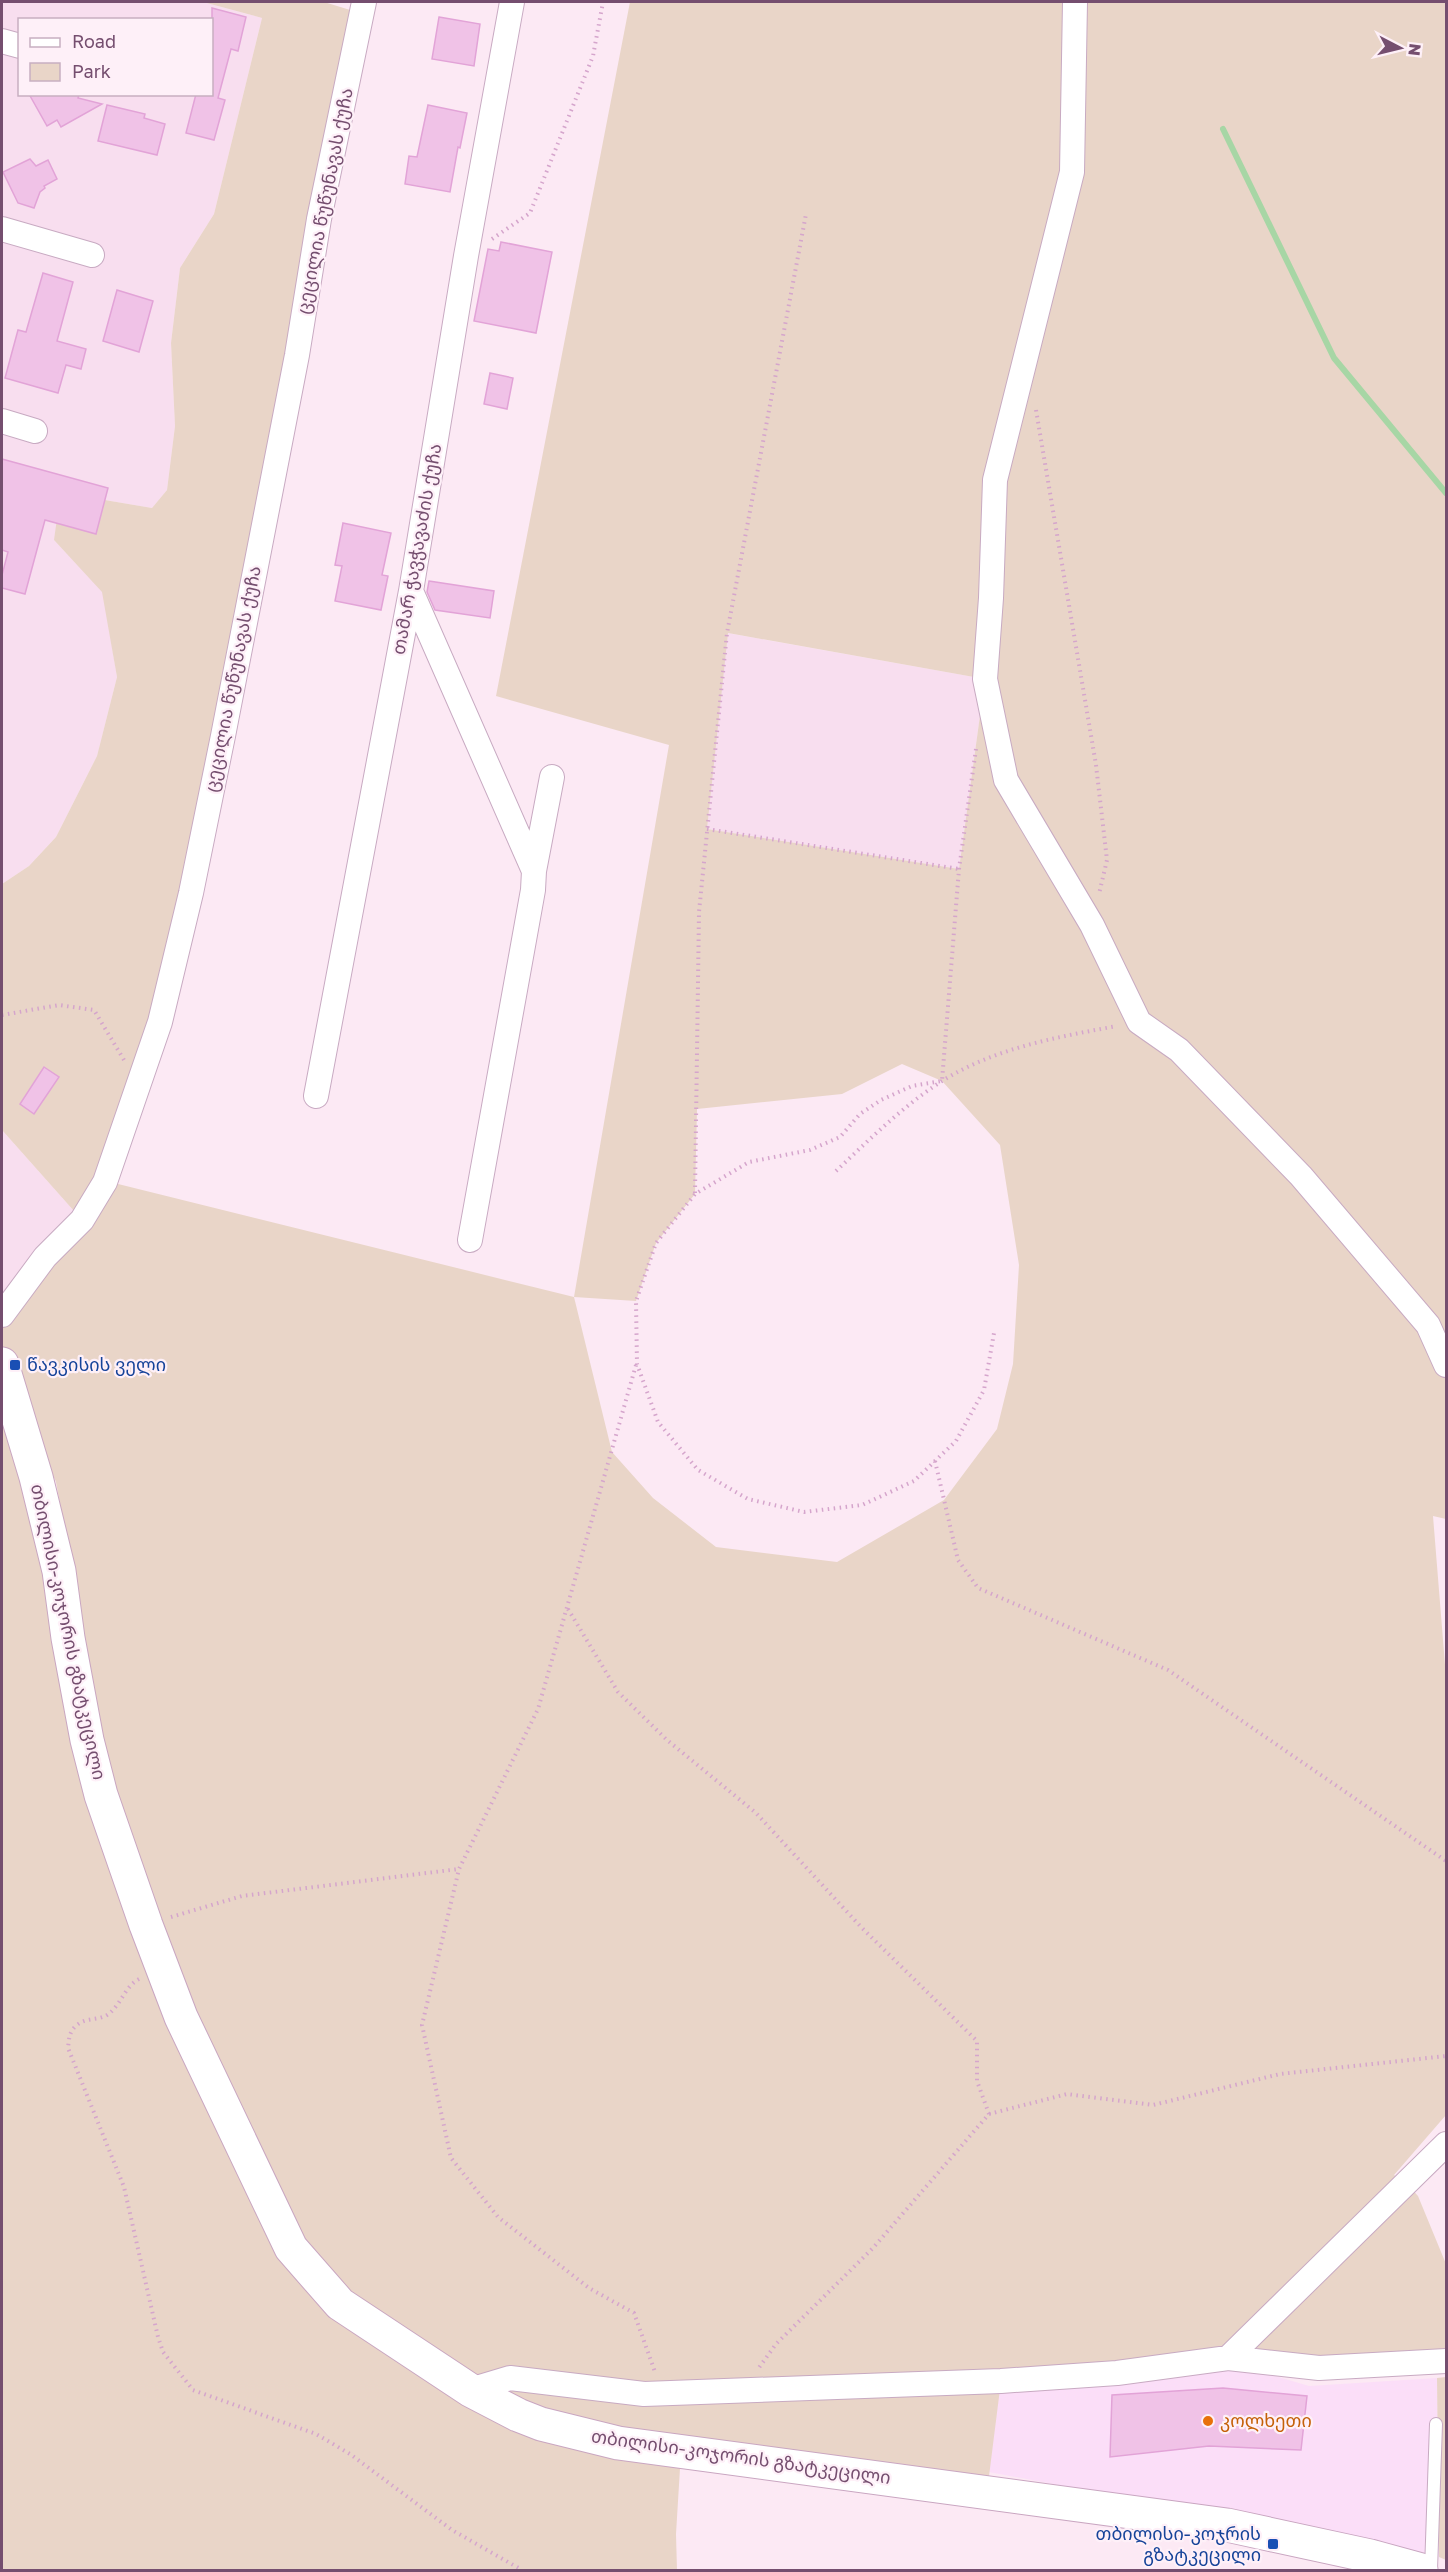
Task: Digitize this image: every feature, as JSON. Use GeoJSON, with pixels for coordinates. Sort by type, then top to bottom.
{"type":"FeatureCollection","features":[{"type":"Feature","properties":{"kind":"main road","name":"თბილისი-კოჯორის გზატკეცილი"},"geometry":{"type":"LineString","coordinates":[[2,1364],[36,1477],[59,1571],[68,1638],[87,1740],[102,1795],[146,1925],[181,2017],[291,2248],[340,2304],[470,2390],[518,2415],[541,2424],[618,2443],[1227,2525],[1370,2556],[1421,2571]]}},
{"type":"Feature","properties":{"kind":"street","name":"ცეცილია წუწუნავას ქუჩა"},"geometry":{"type":"LineString","coordinates":[[2,1315],[45,1257],[82,1220],[105,1182],[160,1022],[191,893],[297,355],[319,219],[364,2]]}},
{"type":"Feature","properties":{"kind":"street","name":"თამარ ჭავჭავაძის ქუჩა"},"geometry":{"type":"LineString","coordinates":[[315,1096],[411,591],[466,256],[512,2]]}},
{"type":"Feature","properties":{"kind":"street"},"geometry":{"type":"LineString","coordinates":[[1075,2],[1071,172],[995,480],[991,598],[985,679],[1005,780],[1092,925],[1139,1022],[1179,1050],[1301,1176],[1428,1325],[1446,1365]]}},
{"type":"Feature","properties":{"kind":"street"},"geometry":{"type":"LineString","coordinates":[[2,41],[18,45]]}},
{"type":"Feature","properties":{"kind":"street"},"geometry":{"type":"LineString","coordinates":[[2,229],[92,255]]}},
{"type":"Feature","properties":{"kind":"street"},"geometry":{"type":"LineString","coordinates":[[2,421],[35,431]]}},
{"type":"Feature","properties":{"kind":"street"},"geometry":{"type":"LineString","coordinates":[[411,591],[534,871]]}},
{"type":"Feature","properties":{"kind":"street"},"geometry":{"type":"LineString","coordinates":[[470,1240],[552,777]]}},
{"type":"Feature","properties":{"kind":"street"},"geometry":{"type":"LineString","coordinates":[[1228,2358],[1446,2144]]}},
{"type":"Feature","properties":{"kind":"street"},"geometry":{"type":"LineString","coordinates":[[470,2390],[510,2378],[644,2394],[1001,2381],[1118,2373],[1228,2358],[1319,2368],[1446,2361]]}},
{"type":"Feature","properties":{"kind":"lane"},"geometry":{"type":"LineString","coordinates":[[1431,2571],[1436,2424]]}},
{"type":"Feature","properties":{"kind":"path"},"geometry":{"type":"LineString","coordinates":[[466,256],[530,213],[593,56],[603,2]]}},
{"type":"Feature","properties":{"kind":"path"},"geometry":{"type":"LineString","coordinates":[[695,1194],[699,912],[727,633],[806,214]]}},
{"type":"Feature","properties":{"kind":"path"},"geometry":{"type":"LineString","coordinates":[[1035,405],[1096,765],[1107,860],[1092,925]]}},
{"type":"Feature","properties":{"kind":"path"},"geometry":{"type":"LineString","coordinates":[[942,1081],[959,869],[976,746]]}},
{"type":"Feature","properties":{"kind":"path"},"geometry":{"type":"LineString","coordinates":[[707,829],[959,869]]}},
{"type":"Feature","properties":{"kind":"path"},"geometry":{"type":"LineString","coordinates":[[2,1015],[59,1005],[94,1010],[138,1084]]}},
{"type":"Feature","properties":{"kind":"path"},"geometry":{"type":"LineString","coordinates":[[837,1171],[890,1120],[942,1081],[982,1062],[1037,1041],[1139,1022]]}},
{"type":"Feature","properties":{"kind":"path"},"geometry":{"type":"LineString","coordinates":[[644,2394],[656,2370],[634,2313],[589,2289],[498,2217],[451,2158],[422,2025],[459,1869],[537,1709],[636,1364],[636,1301],[656,1242],[695,1194],[749,1162],[810,1150],[840,1137],[860,1114],[880,1100],[912,1086],[942,1081]]}},
{"type":"Feature","properties":{"kind":"path"},"geometry":{"type":"LineString","coordinates":[[636,1364],[658,1422],[698,1470],[748,1499],[804,1512],[862,1505],[914,1481],[956,1441],[984,1390],[994,1333]]}},
{"type":"Feature","properties":{"kind":"path"},"geometry":{"type":"LineString","coordinates":[[935,1461],[958,1560],[978,1588],[1168,1670],[1446,1861]]}},
{"type":"Feature","properties":{"kind":"path"},"geometry":{"type":"LineString","coordinates":[[567,1608],[618,1692],[667,1740],[756,1813],[861,1927],[977,2041],[977,2081],[989,2114]]}},
{"type":"Feature","properties":{"kind":"path"},"geometry":{"type":"LineString","coordinates":[[146,1925],[242,1896],[459,1869]]}},
{"type":"Feature","properties":{"kind":"path"},"geometry":{"type":"LineString","coordinates":[[163,1967],[132,1983],[119,2004],[106,2016],[84,2020],[74,2026],[69,2035],[68,2048],[124,2187],[148,2299],[163,2352],[193,2390],[316,2434],[350,2454],[452,2530],[522,2571]]}},
{"type":"Feature","properties":{"kind":"path"},"geometry":{"type":"LineString","coordinates":[[743,2390],[776,2344],[873,2248],[989,2114],[1067,2094],[1153,2105],[1280,2074],[1446,2056]]}},
{"type":"Feature","properties":{"kind":"shaded area"},"geometry":{"type":"Polygon","coordinates":[[[2,2],[203,2],[262,18],[214,214],[180,268],[171,343],[175,426],[167,490],[152,508],[87,497],[54,540],[103,592],[117,677],[97,756],[56,837],[29,866],[2,884],[2,2]]]}},
{"type":"Feature","properties":{"kind":"shaded area"},"geometry":{"type":"Polygon","coordinates":[[[727,633],[985,679],[959,869],[707,829],[727,633]]]}},
{"type":"Feature","properties":{"kind":"shaded area"},"geometry":{"type":"Polygon","coordinates":[[[2,1130],[82,1220],[2,1319],[2,1130]]]}},
{"type":"Feature","properties":{"kind":"shaded area"},"geometry":{"type":"Polygon","coordinates":[[[1235,2364],[1309,2386],[1437,2378],[1439,2557],[989,2472],[999,2394],[1235,2364]]]}},
{"type":"Feature","properties":{"kind":"green space"},"geometry":{"type":"Polygon","coordinates":[[[203,2],[324,2],[360,13],[191,893],[106,1181],[574,1297],[669,745],[496,696],[630,2],[1446,2],[1446,1519],[1433,1516],[1446,1677],[1446,2115],[1394,2175],[1406,2183],[1418,2196],[1446,2264],[1446,2361],[1228,2358],[1001,2381],[987,2492],[681,2452],[676,2534],[677,2570],[2,2570],[2,1364],[101,1732],[56,1482],[2,1361],[2,1315],[82,1220],[2,1130],[2,884],[29,866],[56,837],[97,756],[117,677],[102,592],[54,540],[59,504],[87,497],[152,508],[167,490],[175,426],[171,343],[180,268],[214,214],[262,18],[203,2]],[[728,633],[707,829],[959,869],[985,679],[728,633]],[[902,1064],[842,1094],[697,1109],[695,1194],[656,1243],[636,1301],[574,1297],[612,1452],[653,1498],[716,1547],[837,1562],[944,1500],[997,1429],[1013,1364],[1019,1265],[1000,1145],[942,1081],[902,1064]]]}},
{"type":"Feature","properties":{"kind":"green space"},"geometry":{"type":"Polygon","coordinates":[[[1446,2377],[1446,2560],[1439,2557],[1437,2378],[1446,2377]]]}},
{"type":"Feature","properties":{"kind":"building"},"geometry":{"type":"Polygon","coordinates":[[[212,8],[246,17],[238,51],[231,49],[218,98],[225,100],[214,140],[186,133],[195,96],[213,96],[212,8]]]}},
{"type":"Feature","properties":{"kind":"building"},"geometry":{"type":"Polygon","coordinates":[[[439,17],[480,24],[474,66],[432,59],[439,17]]]}},
{"type":"Feature","properties":{"kind":"building"},"geometry":{"type":"Polygon","coordinates":[[[30,96],[78,96],[78,98],[102,104],[61,127],[57,120],[47,126],[30,96]]]}},
{"type":"Feature","properties":{"kind":"building"},"geometry":{"type":"Polygon","coordinates":[[[107,105],[145,114],[144,118],[165,124],[157,155],[98,141],[107,105]]]}},
{"type":"Feature","properties":{"kind":"building"},"geometry":{"type":"Polygon","coordinates":[[[428,105],[467,113],[450,192],[405,184],[409,156],[417,157],[428,105]]]}},
{"type":"Feature","properties":{"kind":"building"},"geometry":{"type":"Polygon","coordinates":[[[30,159],[36,166],[48,160],[57,179],[44,186],[34,208],[18,203],[3,172],[30,159]]]}},
{"type":"Feature","properties":{"kind":"building"},"geometry":{"type":"Polygon","coordinates":[[[501,242],[552,252],[536,333],[474,321],[488,249],[499,251],[501,242]]]}},
{"type":"Feature","properties":{"kind":"building"},"geometry":{"type":"Polygon","coordinates":[[[43,273],[73,282],[57,341],[86,349],[81,369],[66,365],[58,393],[5,378],[18,330],[26,332],[43,273]]]}},
{"type":"Feature","properties":{"kind":"building"},"geometry":{"type":"Polygon","coordinates":[[[117,290],[153,301],[139,352],[103,341],[117,290]]]}},
{"type":"Feature","properties":{"kind":"building"},"geometry":{"type":"Polygon","coordinates":[[[490,373],[513,378],[507,409],[484,404],[490,373]]]}},
{"type":"Feature","properties":{"kind":"building"},"geometry":{"type":"Polygon","coordinates":[[[2,459],[108,488],[96,534],[45,520],[25,594],[2,588],[2,575],[8,552],[2,550],[2,459]]]}},
{"type":"Feature","properties":{"kind":"building"},"geometry":{"type":"Polygon","coordinates":[[[343,523],[391,533],[382,575],[388,576],[381,610],[335,601],[342,566],[335,565],[343,523]]]}},
{"type":"Feature","properties":{"kind":"building"},"geometry":{"type":"Polygon","coordinates":[[[429,581],[494,591],[490,618],[435,610],[427,592],[429,581]]]}},
{"type":"Feature","properties":{"kind":"building"},"geometry":{"type":"Polygon","coordinates":[[[44,1067],[59,1077],[34,1114],[20,1104],[44,1067]]]}},
{"type":"Feature","properties":{"kind":"building","name":"კოლხეთი"},"geometry":{"type":"Polygon","coordinates":[[[1223,2388],[1307,2396],[1301,2450],[1209,2446],[1110,2457],[1112,2395],[1223,2388]]]}},
{"type":"Feature","properties":{"kind":"waterway"},"geometry":{"type":"LineString","coordinates":[[1223,129],[1334,358],[1446,493]]}},
{"type":"Feature","properties":{"kind":"place","name":"წავკისის ველი"},"geometry":{"type":"Point","coordinates":[15,1365]}},
{"type":"Feature","properties":{"kind":"place","name":"კოლხეთი"},"geometry":{"type":"Point","coordinates":[1208,2421]}},
{"type":"Feature","properties":{"kind":"place","name":"თბილისი-კოჯრის გზატკეცილი"},"geometry":{"type":"Point","coordinates":[1273,2544]}}]}
